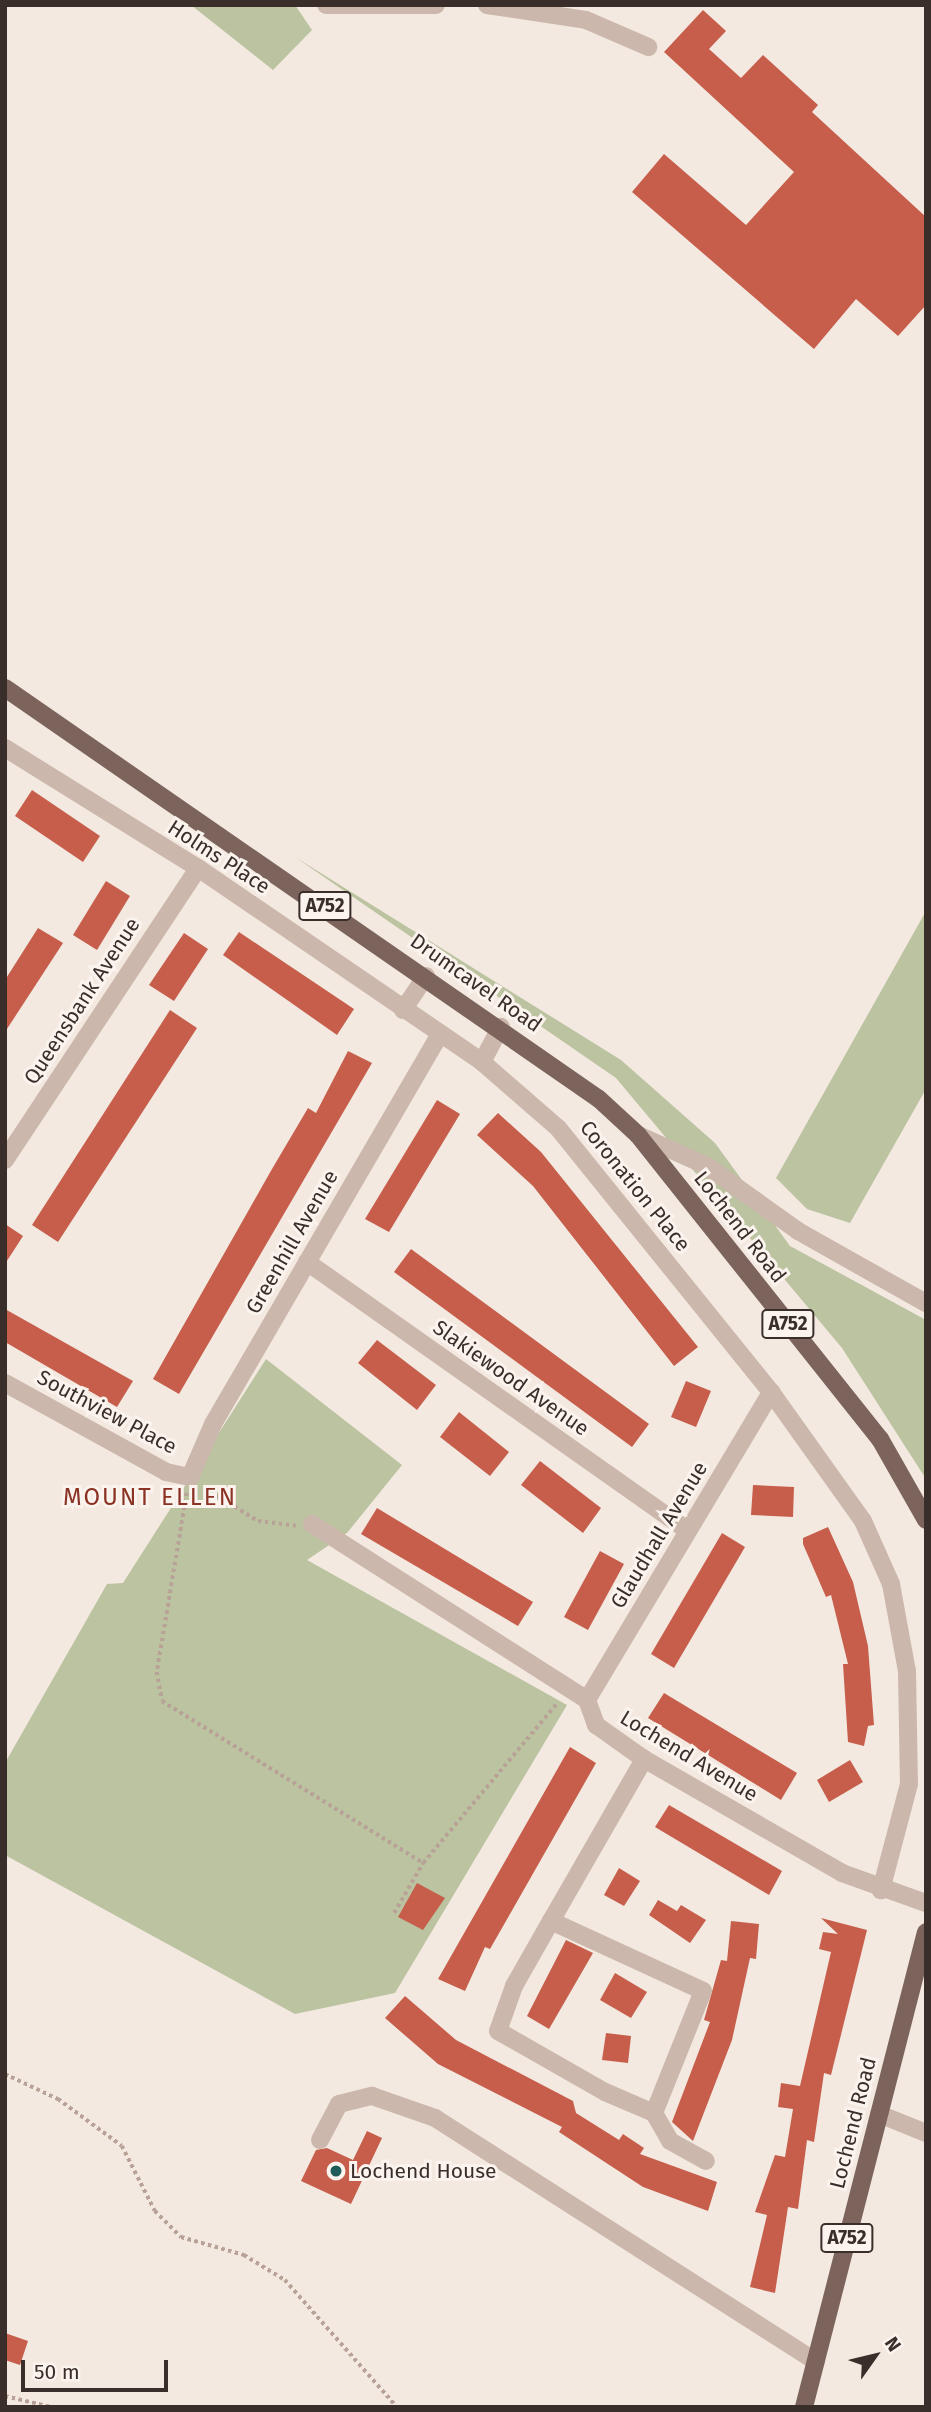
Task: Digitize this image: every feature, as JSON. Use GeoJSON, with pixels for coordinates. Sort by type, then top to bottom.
{"type":"FeatureCollection","features":[{"type":"Feature","properties":{"kind":"main road","name":"Drumcavel Road"},"geometry":{"type":"LineString","coordinates":[[5,688],[501,1027],[638,1135]]}},
{"type":"Feature","properties":{"kind":"main road","name":"Lochend Road"},"geometry":{"type":"LineString","coordinates":[[638,1135],[880,1439],[926,1520]]}},
{"type":"Feature","properties":{"kind":"main road","name":"Lochend Road"},"geometry":{"type":"LineString","coordinates":[[804,2407],[926,1932]]}},
{"type":"Feature","properties":{"kind":"street"},"geometry":{"type":"LineString","coordinates":[[326,5],[436,5]]}},
{"type":"Feature","properties":{"kind":"street"},"geometry":{"type":"LineString","coordinates":[[487,5],[586,20],[648,47]]}},
{"type":"Feature","properties":{"kind":"street","name":"Holms Place"},"geometry":{"type":"LineString","coordinates":[[5,748],[198,868],[439,1034]]}},
{"type":"Feature","properties":{"kind":"street","name":"Queensbank Avenue"},"geometry":{"type":"LineString","coordinates":[[5,1160],[198,868]]}},
{"type":"Feature","properties":{"kind":"street"},"geometry":{"type":"LineString","coordinates":[[403,1010],[426,976]]}},
{"type":"Feature","properties":{"kind":"street"},"geometry":{"type":"LineString","coordinates":[[482,1062],[501,1027]]}},
{"type":"Feature","properties":{"kind":"street","name":"Coronation Place"},"geometry":{"type":"LineString","coordinates":[[439,1034],[482,1062],[558,1128],[771,1392],[863,1521],[891,1584],[907,1671],[909,1784],[881,1890]]}},
{"type":"Feature","properties":{"kind":"street","name":"Greenhill Avenue"},"geometry":{"type":"LineString","coordinates":[[190,1477],[212,1424],[439,1034]]}},
{"type":"Feature","properties":{"kind":"street","name":"Drumcavel Road"},"geometry":{"type":"LineString","coordinates":[[638,1135],[707,1166],[798,1231],[926,1303]]}},
{"type":"Feature","properties":{"kind":"street","name":"Slakiewood Avenue"},"geometry":{"type":"LineString","coordinates":[[307,1262],[688,1531]]}},
{"type":"Feature","properties":{"kind":"street","name":"Southview Place"},"geometry":{"type":"LineString","coordinates":[[5,1383],[166,1472],[190,1477]]}},
{"type":"Feature","properties":{"kind":"street","name":"Glaudhall Avenue"},"geometry":{"type":"LineString","coordinates":[[579,1695],[688,1531],[771,1392]]}},
{"type":"Feature","properties":{"kind":"street","name":"Lochend Avenue"},"geometry":{"type":"LineString","coordinates":[[312,1524],[579,1695],[596,1725],[644,1759],[881,1890],[926,1903]]}},
{"type":"Feature","properties":{"kind":"street"},"geometry":{"type":"LineString","coordinates":[[644,1759],[514,1986],[498,2031],[593,2086],[654,2113],[670,2141],[706,2161]]}},
{"type":"Feature","properties":{"kind":"street"},"geometry":{"type":"LineString","coordinates":[[551,1921],[704,1991],[654,2113]]}},
{"type":"Feature","properties":{"kind":"street"},"geometry":{"type":"LineString","coordinates":[[320,2140],[339,2104],[372,2096],[435,2118],[816,2362]]}},
{"type":"Feature","properties":{"kind":"street"},"geometry":{"type":"LineString","coordinates":[[879,2114],[926,2133]]}},
{"type":"Feature","properties":{"kind":"path"},"geometry":{"type":"LineString","coordinates":[[312,1524],[258,1521],[190,1477],[156,1672],[162,1701],[423,1863]]}},
{"type":"Feature","properties":{"kind":"path"},"geometry":{"type":"LineString","coordinates":[[394,1913],[423,1863],[579,1695]]}},
{"type":"Feature","properties":{"kind":"path"},"geometry":{"type":"LineString","coordinates":[[5,2074],[58,2099],[122,2146],[155,2211],[181,2237],[244,2255],[285,2280],[397,2407]]}},
{"type":"Feature","properties":{"kind":"path"},"geometry":{"type":"LineString","coordinates":[[5,2396],[51,2407]]}},
{"type":"Feature","properties":{"kind":"green space"},"geometry":{"type":"Polygon","coordinates":[[[191,5],[295,5],[312,30],[273,70],[191,5]]]}},
{"type":"Feature","properties":{"kind":"green space"},"geometry":{"type":"Polygon","coordinates":[[[295,857],[621,1060],[715,1143],[790,1246],[926,1320],[926,1479],[842,1348],[616,1078],[295,857]]]}},
{"type":"Feature","properties":{"kind":"green space"},"geometry":{"type":"Polygon","coordinates":[[[926,911],[926,1089],[850,1223],[807,1209],[776,1178],[926,911]]]}},
{"type":"Feature","properties":{"kind":"green space"},"geometry":{"type":"Polygon","coordinates":[[[266,1359],[402,1465],[347,1533],[307,1560],[567,1705],[395,1993],[295,2014],[5,1855],[5,1763],[107,1584],[123,1583],[266,1359]]]}},
{"type":"Feature","properties":{"kind":"building"},"geometry":{"type":"Polygon","coordinates":[[[703,10],[726,31],[709,49],[741,78],[763,55],[818,105],[812,112],[926,217],[926,305],[898,336],[856,299],[814,349],[632,192],[664,154],[746,225],[794,172],[664,52],[703,10]]]}},
{"type":"Feature","properties":{"kind":"building"},"geometry":{"type":"Polygon","coordinates":[[[32,790],[100,836],[83,862],[15,816],[32,790]]]}},
{"type":"Feature","properties":{"kind":"building"},"geometry":{"type":"Polygon","coordinates":[[[106,881],[130,896],[97,950],[73,935],[106,881]]]}},
{"type":"Feature","properties":{"kind":"building"},"geometry":{"type":"Polygon","coordinates":[[[38,928],[63,943],[5,1032],[5,980],[38,928]]]}},
{"type":"Feature","properties":{"kind":"building"},"geometry":{"type":"Polygon","coordinates":[[[239,932],[354,1009],[337,1035],[223,955],[239,932]]]}},
{"type":"Feature","properties":{"kind":"building"},"geometry":{"type":"Polygon","coordinates":[[[184,933],[208,949],[174,1001],[149,985],[184,933]]]}},
{"type":"Feature","properties":{"kind":"building"},"geometry":{"type":"Polygon","coordinates":[[[170,1010],[197,1028],[58,1242],[32,1225],[170,1010]]]}},
{"type":"Feature","properties":{"kind":"building"},"geometry":{"type":"Polygon","coordinates":[[[348,1051],[372,1063],[179,1394],[153,1379],[308,1108],[316,1113],[348,1051]]]}},
{"type":"Feature","properties":{"kind":"building"},"geometry":{"type":"Polygon","coordinates":[[[437,1100],[460,1114],[389,1232],[365,1219],[437,1100]]]}},
{"type":"Feature","properties":{"kind":"building"},"geometry":{"type":"Polygon","coordinates":[[[498,1113],[541,1152],[698,1347],[674,1366],[533,1186],[477,1135],[498,1113]]]}},
{"type":"Feature","properties":{"kind":"building"},"geometry":{"type":"Polygon","coordinates":[[[5,1224],[23,1236],[5,1264],[5,1224]]]}},
{"type":"Feature","properties":{"kind":"building"},"geometry":{"type":"Polygon","coordinates":[[[411,1249],[649,1424],[632,1447],[394,1272],[411,1249]]]}},
{"type":"Feature","properties":{"kind":"building"},"geometry":{"type":"Polygon","coordinates":[[[5,1309],[133,1381],[117,1407],[5,1342],[5,1309]]]}},
{"type":"Feature","properties":{"kind":"building"},"geometry":{"type":"Polygon","coordinates":[[[377,1340],[436,1385],[417,1410],[358,1363],[377,1340]]]}},
{"type":"Feature","properties":{"kind":"building"},"geometry":{"type":"Polygon","coordinates":[[[686,1381],[711,1391],[696,1427],[671,1417],[686,1381]]]}},
{"type":"Feature","properties":{"kind":"building"},"geometry":{"type":"Polygon","coordinates":[[[459,1412],[509,1452],[490,1476],[440,1437],[459,1412]]]}},
{"type":"Feature","properties":{"kind":"building"},"geometry":{"type":"Polygon","coordinates":[[[540,1461],[601,1508],[583,1533],[521,1485],[540,1461]]]}},
{"type":"Feature","properties":{"kind":"building"},"geometry":{"type":"Polygon","coordinates":[[[753,1485],[794,1487],[793,1517],[751,1515],[753,1485]]]}},
{"type":"Feature","properties":{"kind":"building"},"geometry":{"type":"Polygon","coordinates":[[[377,1508],[533,1602],[518,1626],[361,1534],[377,1508]]]}},
{"type":"Feature","properties":{"kind":"building"},"geometry":{"type":"Polygon","coordinates":[[[828,1527],[853,1582],[868,1646],[874,1725],[868,1726],[864,1746],[848,1742],[843,1664],[848,1664],[831,1595],[826,1597],[803,1544],[803,1538],[828,1527]]]}},
{"type":"Feature","properties":{"kind":"building"},"geometry":{"type":"Polygon","coordinates":[[[722,1533],[745,1547],[674,1668],[651,1654],[722,1533]]]}},
{"type":"Feature","properties":{"kind":"building"},"geometry":{"type":"Polygon","coordinates":[[[600,1551],[624,1564],[588,1630],[564,1617],[600,1551]]]}},
{"type":"Feature","properties":{"kind":"building"},"geometry":{"type":"Polygon","coordinates":[[[664,1693],[797,1773],[781,1800],[648,1718],[664,1693]]]}},
{"type":"Feature","properties":{"kind":"building"},"geometry":{"type":"Polygon","coordinates":[[[570,1747],[596,1763],[490,1949],[485,1947],[465,1991],[438,1979],[570,1747]]]}},
{"type":"Feature","properties":{"kind":"building"},"geometry":{"type":"Polygon","coordinates":[[[850,1760],[863,1782],[829,1802],[817,1780],[850,1760]]]}},
{"type":"Feature","properties":{"kind":"building"},"geometry":{"type":"Polygon","coordinates":[[[669,1805],[782,1871],[769,1895],[655,1827],[669,1805]]]}},
{"type":"Feature","properties":{"kind":"building"},"geometry":{"type":"Polygon","coordinates":[[[619,1868],[640,1881],[624,1906],[604,1895],[619,1868]]]}},
{"type":"Feature","properties":{"kind":"building"},"geometry":{"type":"Polygon","coordinates":[[[417,1883],[445,1898],[423,1930],[398,1917],[417,1883]]]}},
{"type":"Feature","properties":{"kind":"building"},"geometry":{"type":"Polygon","coordinates":[[[658,1900],[677,1911],[681,1905],[706,1920],[690,1943],[649,1915],[658,1900]]]}},
{"type":"Feature","properties":{"kind":"building"},"geometry":{"type":"Polygon","coordinates":[[[821,1918],[867,1930],[831,2075],[824,2073],[814,2142],[807,2140],[798,2209],[788,2207],[775,2293],[750,2287],[767,2215],[755,2212],[775,2155],[785,2157],[793,2109],[778,2107],[781,2083],[800,2086],[831,1952],[819,1949],[823,1932],[838,1934],[821,1918]]]}},
{"type":"Feature","properties":{"kind":"building"},"geometry":{"type":"Polygon","coordinates":[[[731,1921],[759,1924],[756,1959],[750,1958],[732,2040],[693,2141],[672,2122],[710,2022],[704,2020],[721,1960],[727,1961],[731,1921]]]}},
{"type":"Feature","properties":{"kind":"building"},"geometry":{"type":"Polygon","coordinates":[[[566,1940],[593,1953],[549,2029],[527,2016],[566,1940]]]}},
{"type":"Feature","properties":{"kind":"building"},"geometry":{"type":"Polygon","coordinates":[[[615,1973],[647,1992],[631,2018],[600,2000],[615,1973]]]}},
{"type":"Feature","properties":{"kind":"building"},"geometry":{"type":"Polygon","coordinates":[[[405,1996],[456,2040],[573,2101],[576,2113],[619,2140],[623,2134],[644,2148],[640,2154],[717,2182],[708,2211],[643,2187],[559,2132],[562,2127],[438,2064],[385,2018],[405,1996]]]}},
{"type":"Feature","properties":{"kind":"building"},"geometry":{"type":"Polygon","coordinates":[[[606,2033],[631,2036],[628,2063],[602,2060],[606,2033]]]}},
{"type":"Feature","properties":{"kind":"building","name":"Lochend House"},"geometry":{"type":"Polygon","coordinates":[[[367,2131],[382,2138],[351,2204],[301,2181],[316,2150],[327,2148],[353,2160],[367,2131]]]}},
{"type":"Feature","properties":{"kind":"building"},"geometry":{"type":"Polygon","coordinates":[[[5,2333],[28,2341],[20,2365],[5,2360],[5,2333]]]}},
{"type":"Feature","properties":{"kind":"place","name":"Lochend House"},"geometry":{"type":"Point","coordinates":[336,2171]}},
{"type":"Feature","properties":{"kind":"district","name":"MOUNT ELLEN"},"geometry":{"type":"Point","coordinates":[150,1498]}}]}
